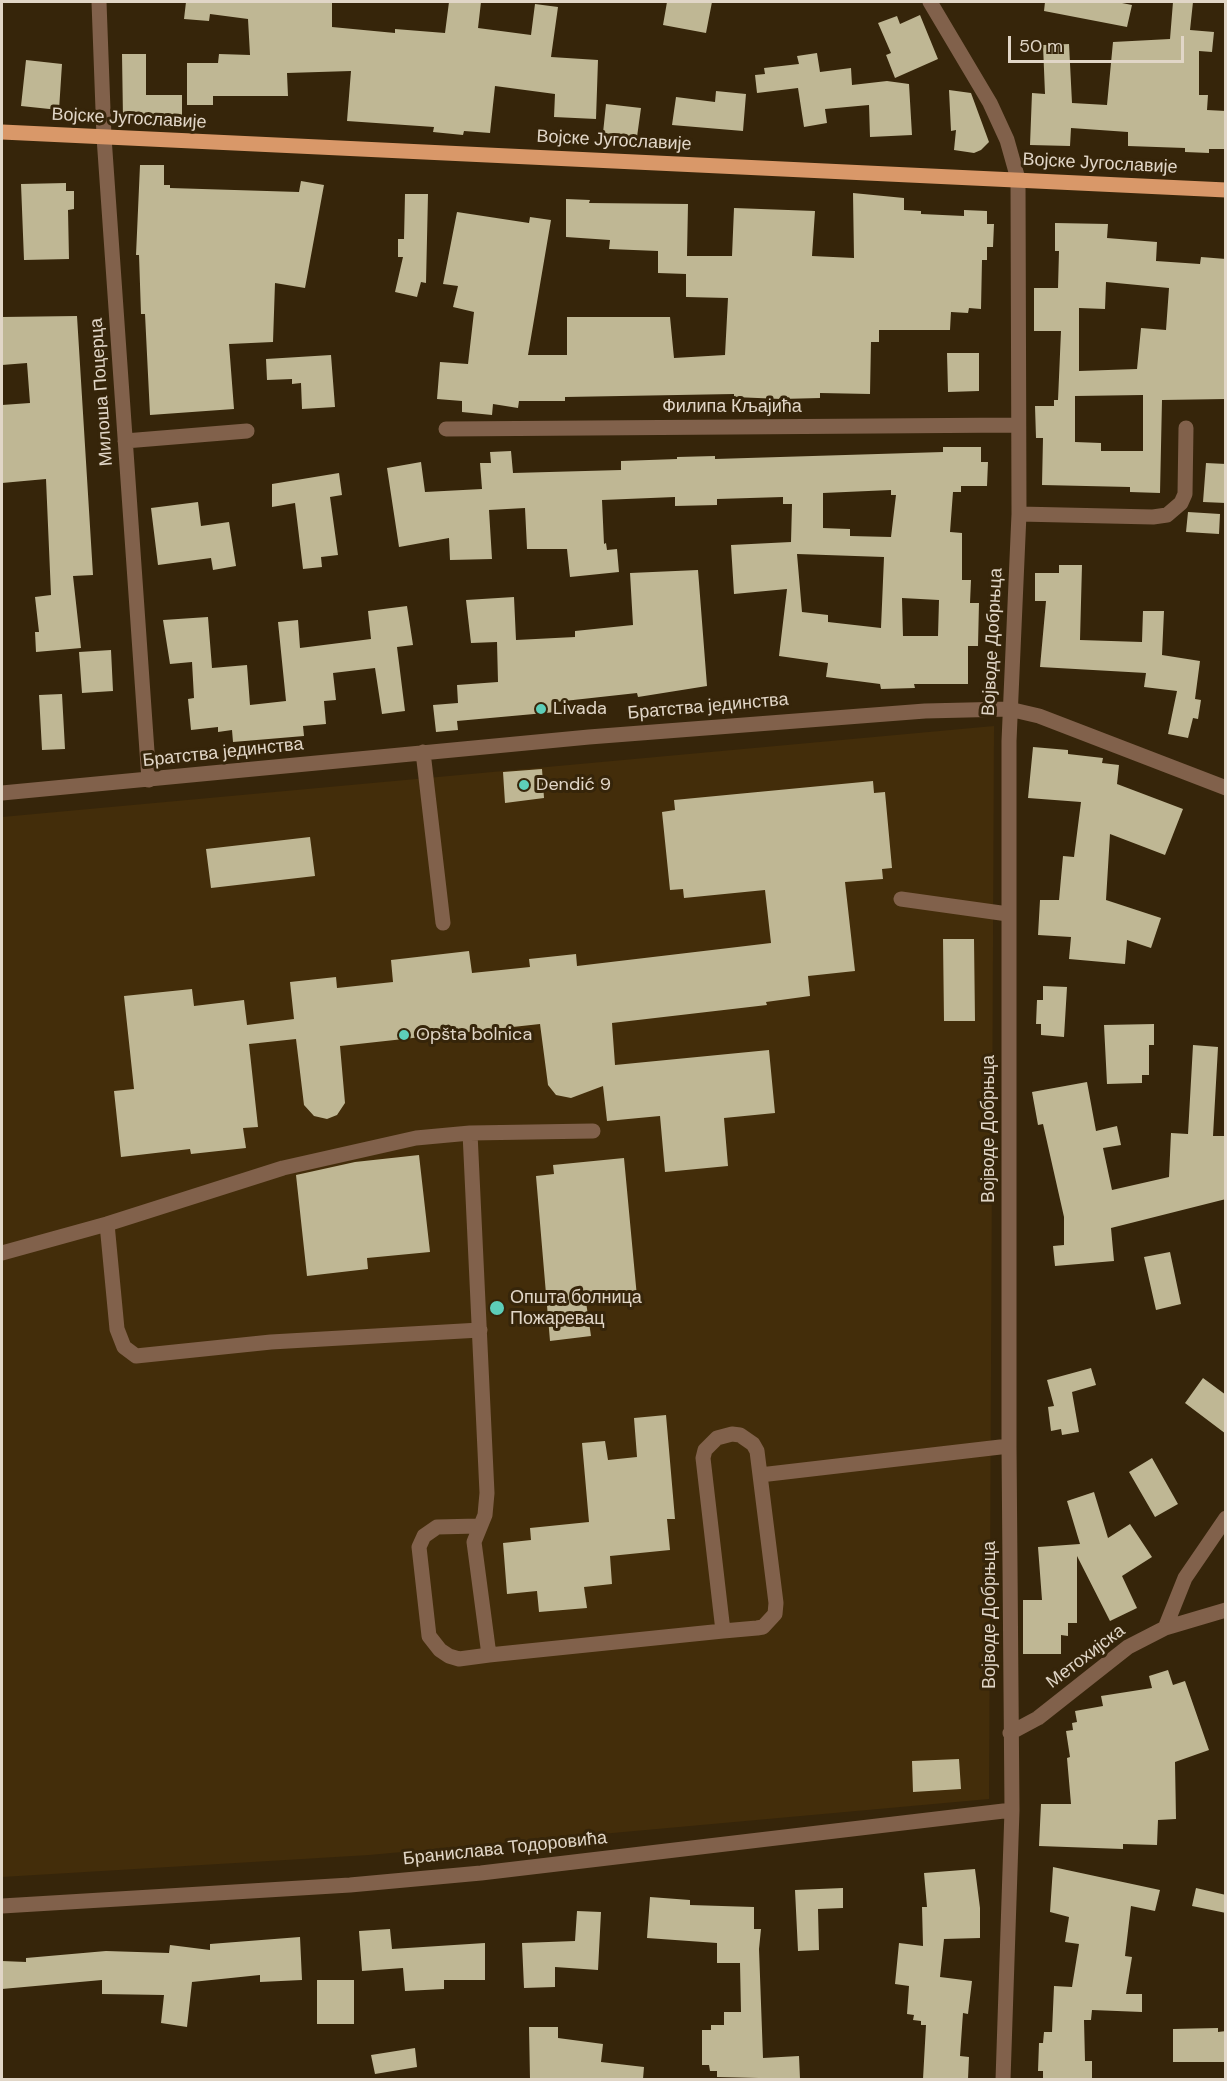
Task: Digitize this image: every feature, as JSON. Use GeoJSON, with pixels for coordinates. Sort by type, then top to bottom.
{"type":"FeatureCollection","features":[{"type":"Feature","properties":{"kind":"main road","name":"Војске Југославије"},"geometry":{"type":"LineString","coordinates":[[2,132],[1226,190]]}},
{"type":"Feature","properties":{"kind":"street","name":"Милоша Поцерца"},"geometry":{"type":"LineString","coordinates":[[99,2],[104,137],[149,780]]}},
{"type":"Feature","properties":{"kind":"street","name":"Војводе Добрњца"},"geometry":{"type":"LineString","coordinates":[[930,2],[990,103],[1007,140],[1018,179],[1019,514],[1010,709],[1008,914],[1012,1810],[1003,2079]]}},
{"type":"Feature","properties":{"kind":"street","name":"Филипа Кљајића"},"geometry":{"type":"LineString","coordinates":[[446,429],[1018,425]]}},
{"type":"Feature","properties":{"kind":"street"},"geometry":{"type":"LineString","coordinates":[[1019,514],[1153,517],[1167,515],[1181,504],[1185,494],[1186,428]]}},
{"type":"Feature","properties":{"kind":"street"},"geometry":{"type":"LineString","coordinates":[[125,441],[247,431]]}},
{"type":"Feature","properties":{"kind":"street","name":"Братства јединства"},"geometry":{"type":"LineString","coordinates":[[2,793],[423,752],[828,717],[1010,709],[1038,716],[1226,788]]}},
{"type":"Feature","properties":{"kind":"street"},"geometry":{"type":"LineString","coordinates":[[423,752],[443,923]]}},
{"type":"Feature","properties":{"kind":"street"},"geometry":{"type":"LineString","coordinates":[[902,898],[1008,914]]}},
{"type":"Feature","properties":{"kind":"street"},"geometry":{"type":"LineString","coordinates":[[2,1253],[107,1224],[283,1168],[416,1138],[470,1132],[593,1131]]}},
{"type":"Feature","properties":{"kind":"street"},"geometry":{"type":"LineString","coordinates":[[470,1132],[487,1492],[485,1515],[478,1526],[474,1542],[489,1655]]}},
{"type":"Feature","properties":{"kind":"street"},"geometry":{"type":"LineString","coordinates":[[107,1224],[117,1329],[124,1347],[136,1356],[271,1342],[480,1330]]}},
{"type":"Feature","properties":{"kind":"street"},"geometry":{"type":"LineString","coordinates":[[478,1526],[437,1527],[424,1536],[419,1547],[427,1628],[434,1643],[449,1656],[459,1659],[763,1627],[775,1614],[760,1475],[757,1451],[753,1444],[740,1435],[724,1435],[717,1438],[705,1450],[703,1458],[723,1631]]}},
{"type":"Feature","properties":{"kind":"street"},"geometry":{"type":"LineString","coordinates":[[760,1475],[1009,1446]]}},
{"type":"Feature","properties":{"kind":"street"},"geometry":{"type":"LineString","coordinates":[[1165,1628],[1185,1578],[1226,1518]]}},
{"type":"Feature","properties":{"kind":"street","name":"Метохијска"},"geometry":{"type":"LineString","coordinates":[[1010,1733],[1038,1718],[1128,1647],[1165,1628],[1226,1610]]}},
{"type":"Feature","properties":{"kind":"street","name":"Бранислава Тодоровића"},"geometry":{"type":"LineString","coordinates":[[2,1906],[338,1886],[481,1873],[1012,1810]]}},
{"type":"Feature","properties":{"kind":"shaded area","name":"Општа болница Пожаревац"},"geometry":{"type":"Polygon","coordinates":[[[994,726],[989,1799],[369,1855],[2,1877],[2,817],[994,726]]]}},
{"type":"Feature","properties":{"kind":"building"},"geometry":{"type":"Polygon","coordinates":[[[186,2],[332,2],[332,27],[395,33],[395,29],[445,33],[449,2],[481,2],[478,28],[531,35],[535,4],[558,7],[551,57],[598,60],[596,119],[554,117],[555,94],[495,86],[490,133],[464,131],[463,135],[433,132],[434,127],[347,121],[351,71],[287,73],[288,96],[213,96],[213,105],[187,105],[187,63],[218,63],[219,54],[250,55],[248,19],[210,14],[209,21],[184,19],[186,2]]]}},
{"type":"Feature","properties":{"kind":"building"},"geometry":{"type":"Polygon","coordinates":[[[667,2],[712,2],[706,33],[663,25],[667,2]]]}},
{"type":"Feature","properties":{"kind":"building"},"geometry":{"type":"Polygon","coordinates":[[[1045,2],[1117,2],[1132,5],[1127,27],[1044,11],[1045,2]]]}},
{"type":"Feature","properties":{"kind":"building"},"geometry":{"type":"Polygon","coordinates":[[[1173,2],[1193,2],[1190,30],[1214,32],[1212,52],[1199,51],[1199,95],[1208,95],[1207,110],[1226,111],[1226,149],[1209,149],[1209,153],[1185,152],[1185,148],[1128,146],[1128,132],[1071,128],[1070,146],[1030,145],[1032,93],[1045,94],[1043,45],[1069,44],[1072,103],[1107,105],[1113,42],[1170,39],[1173,2]]]}},
{"type":"Feature","properties":{"kind":"building"},"geometry":{"type":"Polygon","coordinates":[[[920,15],[938,59],[895,78],[886,55],[891,53],[878,23],[897,16],[900,24],[920,15]]]}},
{"type":"Feature","properties":{"kind":"building"},"geometry":{"type":"Polygon","coordinates":[[[817,53],[820,72],[851,68],[852,85],[887,81],[909,84],[912,135],[870,137],[869,105],[825,109],[827,123],[804,127],[798,88],[757,93],[755,75],[765,74],[764,68],[799,64],[797,56],[817,53]]]}},
{"type":"Feature","properties":{"kind":"building"},"geometry":{"type":"Polygon","coordinates":[[[122,54],[146,54],[146,95],[182,95],[182,119],[123,119],[122,54]]]}},
{"type":"Feature","properties":{"kind":"building"},"geometry":{"type":"Polygon","coordinates":[[[26,60],[62,64],[59,110],[21,106],[26,60]]]}},
{"type":"Feature","properties":{"kind":"building"},"geometry":{"type":"Polygon","coordinates":[[[949,90],[971,93],[989,142],[981,150],[974,153],[954,150],[956,130],[951,131],[949,90]]]}},
{"type":"Feature","properties":{"kind":"building"},"geometry":{"type":"Polygon","coordinates":[[[716,91],[746,94],[743,131],[672,125],[676,97],[715,102],[716,91]]]}},
{"type":"Feature","properties":{"kind":"building"},"geometry":{"type":"Polygon","coordinates":[[[606,104],[641,108],[637,137],[603,133],[606,104]]]}},
{"type":"Feature","properties":{"kind":"building"},"geometry":{"type":"Polygon","coordinates":[[[140,165],[164,165],[164,185],[170,185],[170,188],[299,192],[301,181],[324,185],[305,288],[275,283],[273,342],[229,344],[234,409],[150,415],[145,314],[141,314],[139,255],[136,255],[140,165]]]}},
{"type":"Feature","properties":{"kind":"building"},"geometry":{"type":"Polygon","coordinates":[[[66,183],[66,191],[74,191],[74,209],[68,210],[69,259],[24,260],[21,184],[66,183]]]}},
{"type":"Feature","properties":{"kind":"building"},"geometry":{"type":"Polygon","coordinates":[[[853,193],[904,198],[904,210],[921,211],[921,214],[964,216],[964,210],[987,211],[987,224],[994,224],[993,247],[987,247],[987,260],[982,260],[981,309],[969,308],[968,313],[951,312],[950,330],[879,330],[879,342],[871,342],[870,394],[820,393],[820,398],[781,399],[734,397],[734,394],[565,397],[565,401],[519,401],[518,408],[493,404],[492,415],[462,412],[462,401],[437,399],[440,362],[468,364],[474,312],[453,307],[458,286],[443,284],[457,212],[529,223],[530,217],[551,220],[528,355],[567,355],[567,317],[670,317],[674,358],[725,355],[728,298],[686,297],[686,274],[658,273],[658,251],[609,249],[610,240],[566,237],[566,199],[590,200],[589,203],[688,204],[687,256],[732,256],[734,208],[815,211],[812,256],[854,258],[853,193]]]}},
{"type":"Feature","properties":{"kind":"building"},"geometry":{"type":"Polygon","coordinates":[[[405,194],[428,194],[426,283],[421,282],[417,297],[395,292],[403,257],[398,257],[398,239],[404,239],[405,194]]]}},
{"type":"Feature","properties":{"kind":"building"},"geometry":{"type":"Polygon","coordinates":[[[1055,223],[1108,224],[1107,238],[1157,242],[1156,261],[1200,264],[1201,257],[1226,259],[1226,399],[1162,400],[1160,493],[1130,492],[1130,487],[1042,485],[1043,438],[1036,438],[1035,406],[1054,406],[1054,400],[1058,400],[1061,331],[1034,331],[1034,288],[1058,288],[1059,251],[1055,251],[1055,223]],[[1106,282],[1105,309],[1079,308],[1079,371],[1137,369],[1141,328],[1166,330],[1169,288],[1106,282]],[[1143,395],[1075,396],[1075,442],[1101,443],[1101,451],[1143,451],[1143,395]]]}},
{"type":"Feature","properties":{"kind":"building"},"geometry":{"type":"Polygon","coordinates":[[[77,316],[93,575],[73,576],[81,648],[36,652],[35,632],[39,632],[35,597],[51,595],[46,479],[2,483],[2,405],[30,403],[27,363],[2,365],[2,317],[77,316]]]}},
{"type":"Feature","properties":{"kind":"building"},"geometry":{"type":"Polygon","coordinates":[[[947,353],[979,353],[979,391],[948,392],[947,353]]]}},
{"type":"Feature","properties":{"kind":"building"},"geometry":{"type":"Polygon","coordinates":[[[331,355],[335,407],[302,409],[301,383],[292,384],[292,379],[267,380],[266,359],[331,355]]]}},
{"type":"Feature","properties":{"kind":"building"},"geometry":{"type":"Polygon","coordinates":[[[943,447],[981,447],[981,462],[988,462],[987,486],[961,486],[961,492],[953,492],[950,532],[962,533],[962,580],[971,580],[970,603],[979,603],[978,646],[968,646],[968,684],[914,684],[915,688],[881,689],[880,684],[826,677],[828,663],[779,656],[787,589],[734,594],[731,545],[791,542],[792,504],[783,504],[783,497],[717,499],[717,505],[675,506],[675,497],[602,500],[604,544],[606,543],[607,550],[617,549],[619,572],[570,577],[567,549],[527,549],[525,508],[489,510],[492,559],[450,560],[449,538],[399,547],[387,468],[421,462],[425,492],[482,489],[480,463],[491,463],[490,452],[511,451],[513,473],[621,470],[621,461],[677,459],[677,457],[715,456],[715,459],[943,452],[943,447]],[[891,490],[823,493],[823,528],[850,529],[850,536],[891,537],[896,495],[891,495],[891,490]],[[797,554],[802,612],[828,615],[828,622],[881,628],[884,557],[797,554]],[[902,598],[903,636],[938,636],[939,600],[902,598]]]}},
{"type":"Feature","properties":{"kind":"building"},"geometry":{"type":"Polygon","coordinates":[[[1206,463],[1226,464],[1226,503],[1203,502],[1206,463]]]}},
{"type":"Feature","properties":{"kind":"building"},"geometry":{"type":"Polygon","coordinates":[[[339,473],[342,495],[330,497],[338,555],[321,557],[322,567],[303,569],[295,503],[272,507],[272,484],[339,473]]]}},
{"type":"Feature","properties":{"kind":"building"},"geometry":{"type":"Polygon","coordinates":[[[198,502],[201,526],[229,522],[236,566],[213,570],[211,558],[158,565],[151,508],[198,502]]]}},
{"type":"Feature","properties":{"kind":"building"},"geometry":{"type":"Polygon","coordinates":[[[1188,512],[1220,514],[1219,534],[1186,532],[1188,512]]]}},
{"type":"Feature","properties":{"kind":"building"},"geometry":{"type":"Polygon","coordinates":[[[1059,565],[1082,565],[1080,640],[1142,642],[1143,611],[1164,611],[1162,655],[1200,661],[1195,699],[1201,700],[1198,719],[1193,718],[1188,738],[1168,734],[1177,691],[1144,687],[1146,673],[1040,667],[1046,601],[1035,601],[1035,573],[1059,573],[1059,565]]]}},
{"type":"Feature","properties":{"kind":"building"},"geometry":{"type":"Polygon","coordinates":[[[698,570],[707,686],[638,697],[637,693],[555,702],[556,712],[457,721],[458,730],[436,732],[433,705],[458,703],[457,685],[498,682],[497,642],[471,643],[466,600],[514,597],[516,640],[575,637],[575,631],[633,625],[630,573],[698,570]]]}},
{"type":"Feature","properties":{"kind":"building"},"geometry":{"type":"Polygon","coordinates":[[[407,606],[413,645],[397,647],[405,711],[382,714],[375,668],[333,673],[336,700],[324,701],[326,724],[303,726],[304,736],[233,742],[232,730],[218,732],[218,727],[191,730],[188,699],[194,698],[192,662],[170,664],[163,620],[208,617],[212,668],[247,665],[250,705],[286,701],[278,622],[298,620],[300,648],[371,639],[368,611],[407,606]]]}},
{"type":"Feature","properties":{"kind":"building"},"geometry":{"type":"Polygon","coordinates":[[[111,650],[113,691],[82,693],[79,652],[111,650]]]}},
{"type":"Feature","properties":{"kind":"building"},"geometry":{"type":"Polygon","coordinates":[[[62,694],[65,749],[42,750],[39,695],[62,694]]]}},
{"type":"Feature","properties":{"kind":"building"},"geometry":{"type":"Polygon","coordinates":[[[1033,747],[1068,750],[1068,754],[1103,758],[1102,763],[1119,765],[1117,784],[1183,809],[1165,855],[1110,834],[1106,900],[1161,918],[1151,948],[1127,940],[1125,964],[1069,959],[1071,937],[1038,935],[1040,900],[1059,900],[1063,856],[1074,857],[1081,802],[1028,798],[1033,747]]]}},
{"type":"Feature","properties":{"kind":"building","name":"Dendić 9"},"geometry":{"type":"Polygon","coordinates":[[[542,769],[544,798],[505,803],[503,772],[542,769]]]}},
{"type":"Feature","properties":{"kind":"building"},"geometry":{"type":"Polygon","coordinates":[[[873,781],[874,793],[885,792],[892,868],[882,869],[883,879],[845,882],[855,971],[808,976],[810,996],[766,1002],[767,1005],[612,1023],[615,1065],[769,1050],[775,1113],[724,1118],[728,1166],[665,1172],[660,1116],[607,1121],[603,1086],[571,1098],[556,1095],[548,1085],[540,1024],[340,1046],[345,1103],[337,1115],[327,1119],[314,1116],[304,1105],[296,1039],[249,1044],[258,1127],[243,1128],[246,1148],[191,1154],[190,1149],[121,1157],[114,1091],[134,1089],[124,996],[192,989],[194,1006],[244,1000],[247,1025],[294,1019],[290,982],[336,977],[337,988],[393,982],[391,960],[469,951],[472,973],[530,967],[529,959],[576,954],[577,966],[771,943],[765,890],[684,898],[683,889],[670,890],[662,812],[675,810],[674,800],[873,781]]]}},
{"type":"Feature","properties":{"kind":"building"},"geometry":{"type":"Polygon","coordinates":[[[310,837],[315,876],[211,888],[206,849],[310,837]]]}},
{"type":"Feature","properties":{"kind":"building"},"geometry":{"type":"Polygon","coordinates":[[[943,939],[974,939],[975,1021],[944,1021],[943,939]]]}},
{"type":"Feature","properties":{"kind":"building"},"geometry":{"type":"Polygon","coordinates":[[[1043,986],[1067,987],[1064,1037],[1041,1035],[1041,1024],[1036,1024],[1037,1000],[1043,1000],[1043,986]]]}},
{"type":"Feature","properties":{"kind":"building"},"geometry":{"type":"Polygon","coordinates":[[[1154,1024],[1154,1045],[1149,1045],[1149,1075],[1142,1075],[1142,1083],[1107,1084],[1104,1025],[1154,1024]]]}},
{"type":"Feature","properties":{"kind":"building"},"geometry":{"type":"Polygon","coordinates":[[[1193,1045],[1218,1047],[1213,1136],[1226,1136],[1226,1199],[1111,1228],[1114,1261],[1055,1266],[1053,1246],[1064,1245],[1064,1217],[1043,1124],[1038,1125],[1032,1092],[1087,1082],[1096,1131],[1117,1126],[1121,1145],[1103,1148],[1112,1190],[1169,1177],[1171,1133],[1188,1134],[1193,1045]]]}},
{"type":"Feature","properties":{"kind":"building"},"geometry":{"type":"Polygon","coordinates":[[[419,1155],[430,1252],[367,1258],[368,1269],[307,1276],[296,1175],[355,1162],[419,1155]]]}},
{"type":"Feature","properties":{"kind":"building"},"geometry":{"type":"Polygon","coordinates":[[[624,1158],[637,1297],[586,1302],[591,1336],[550,1341],[536,1176],[554,1174],[553,1165],[624,1158]]]}},
{"type":"Feature","properties":{"kind":"building"},"geometry":{"type":"Polygon","coordinates":[[[1170,1252],[1181,1304],[1156,1310],[1144,1257],[1170,1252]]]}},
{"type":"Feature","properties":{"kind":"building"},"geometry":{"type":"Polygon","coordinates":[[[1091,1368],[1096,1385],[1072,1392],[1079,1432],[1062,1435],[1061,1429],[1051,1431],[1048,1407],[1054,1406],[1047,1380],[1091,1368]]]}},
{"type":"Feature","properties":{"kind":"building"},"geometry":{"type":"Polygon","coordinates":[[[1203,1378],[1226,1395],[1226,1434],[1185,1403],[1203,1378]]]}},
{"type":"Feature","properties":{"kind":"building"},"geometry":{"type":"Polygon","coordinates":[[[666,1415],[675,1519],[667,1519],[670,1550],[610,1556],[612,1584],[584,1587],[587,1608],[539,1612],[537,1591],[507,1594],[503,1543],[531,1540],[530,1528],[589,1522],[582,1443],[605,1441],[608,1460],[637,1457],[634,1418],[666,1415]]]}},
{"type":"Feature","properties":{"kind":"building"},"geometry":{"type":"Polygon","coordinates":[[[1152,1458],[1178,1504],[1155,1517],[1129,1472],[1152,1458]]]}},
{"type":"Feature","properties":{"kind":"building"},"geometry":{"type":"Polygon","coordinates":[[[1094,1492],[1108,1538],[1130,1524],[1152,1557],[1122,1576],[1137,1608],[1110,1621],[1077,1556],[1077,1623],[1068,1623],[1068,1636],[1061,1635],[1061,1654],[1023,1654],[1023,1600],[1042,1600],[1038,1547],[1080,1544],[1067,1501],[1094,1492]]]}},
{"type":"Feature","properties":{"kind":"building"},"geometry":{"type":"Polygon","coordinates":[[[1168,1670],[1173,1685],[1185,1681],[1209,1750],[1175,1762],[1176,1819],[1158,1820],[1157,1845],[1123,1844],[1123,1849],[1039,1846],[1041,1804],[1071,1804],[1067,1758],[1070,1757],[1066,1731],[1073,1730],[1072,1723],[1077,1722],[1075,1711],[1103,1706],[1101,1696],[1152,1688],[1149,1676],[1168,1670]]]}},
{"type":"Feature","properties":{"kind":"building"},"geometry":{"type":"Polygon","coordinates":[[[959,1759],[961,1789],[913,1792],[912,1761],[959,1759]]]}},
{"type":"Feature","properties":{"kind":"building"},"geometry":{"type":"Polygon","coordinates":[[[1053,1867],[1160,1890],[1155,1911],[1131,1906],[1125,1956],[1132,1957],[1126,1994],[1142,1994],[1142,2012],[1092,2010],[1091,2020],[1084,2020],[1085,2061],[1092,2061],[1092,2079],[1043,2079],[1043,2071],[1038,2071],[1039,2043],[1043,2043],[1044,2032],[1052,2032],[1054,1986],[1072,1987],[1079,1944],[1065,1942],[1069,1917],[1050,1912],[1053,1867]]]}},
{"type":"Feature","properties":{"kind":"building"},"geometry":{"type":"Polygon","coordinates":[[[975,1869],[980,1908],[980,1938],[944,1939],[940,1977],[972,1981],[968,2014],[963,2013],[960,2056],[969,2057],[968,2079],[923,2079],[926,2025],[921,2025],[921,2021],[913,2020],[914,2015],[907,2014],[909,1986],[895,1984],[899,1943],[923,1946],[922,1907],[927,1907],[924,1873],[975,1869]]]}},
{"type":"Feature","properties":{"kind":"building"},"geometry":{"type":"Polygon","coordinates":[[[843,1888],[843,1908],[818,1909],[819,1950],[798,1951],[795,1890],[843,1888]]]}},
{"type":"Feature","properties":{"kind":"building"},"geometry":{"type":"Polygon","coordinates":[[[1196,1888],[1226,1895],[1226,1913],[1192,1906],[1196,1888]]]}},
{"type":"Feature","properties":{"kind":"building"},"geometry":{"type":"Polygon","coordinates":[[[650,1897],[690,1900],[690,1905],[754,1907],[754,1929],[761,1929],[759,1949],[763,2058],[799,2056],[800,2079],[717,2077],[717,2071],[710,2071],[709,2065],[702,2065],[702,2030],[711,2030],[711,2025],[724,2025],[724,2012],[741,2012],[740,1963],[717,1963],[717,1943],[647,1938],[650,1897]]]}},
{"type":"Feature","properties":{"kind":"building"},"geometry":{"type":"Polygon","coordinates":[[[577,1911],[601,1912],[598,1970],[555,1967],[555,1987],[524,1988],[522,1943],[575,1941],[577,1911]]]}},
{"type":"Feature","properties":{"kind":"building"},"geometry":{"type":"Polygon","coordinates":[[[390,1929],[392,1949],[485,1943],[485,1980],[444,1980],[444,1989],[405,1991],[403,1968],[362,1971],[359,1931],[390,1929]]]}},
{"type":"Feature","properties":{"kind":"building"},"geometry":{"type":"Polygon","coordinates":[[[300,1937],[302,1980],[260,1982],[260,1975],[192,1982],[187,2027],[161,2023],[164,1995],[102,1994],[102,1980],[2,1989],[2,1961],[26,1962],[26,1958],[106,1951],[169,1953],[170,1945],[210,1950],[210,1944],[300,1937]]]}},
{"type":"Feature","properties":{"kind":"building"},"geometry":{"type":"Polygon","coordinates":[[[317,1980],[354,1980],[354,2024],[317,2024],[317,1980]]]}},
{"type":"Feature","properties":{"kind":"building"},"geometry":{"type":"Polygon","coordinates":[[[529,2027],[558,2027],[558,2038],[603,2044],[601,2062],[644,2067],[643,2079],[530,2079],[529,2027]]]}},
{"type":"Feature","properties":{"kind":"building"},"geometry":{"type":"Polygon","coordinates":[[[1218,2028],[1218,2032],[1226,2031],[1226,2062],[1173,2062],[1173,2029],[1218,2028]]]}},
{"type":"Feature","properties":{"kind":"building"},"geometry":{"type":"Polygon","coordinates":[[[415,2048],[417,2067],[375,2074],[371,2055],[415,2048]]]}},
{"type":"Feature","properties":{"kind":"place","name":"Livada"},"geometry":{"type":"Point","coordinates":[541,709]}},
{"type":"Feature","properties":{"kind":"place","name":"Dendić 9"},"geometry":{"type":"Point","coordinates":[524,785]}},
{"type":"Feature","properties":{"kind":"place","name":"Opšta bolnica"},"geometry":{"type":"Point","coordinates":[404,1035]}},
{"type":"Feature","properties":{"kind":"place","name":"Општа болница Пожаревац"},"geometry":{"type":"Point","coordinates":[497,1308]}}]}
